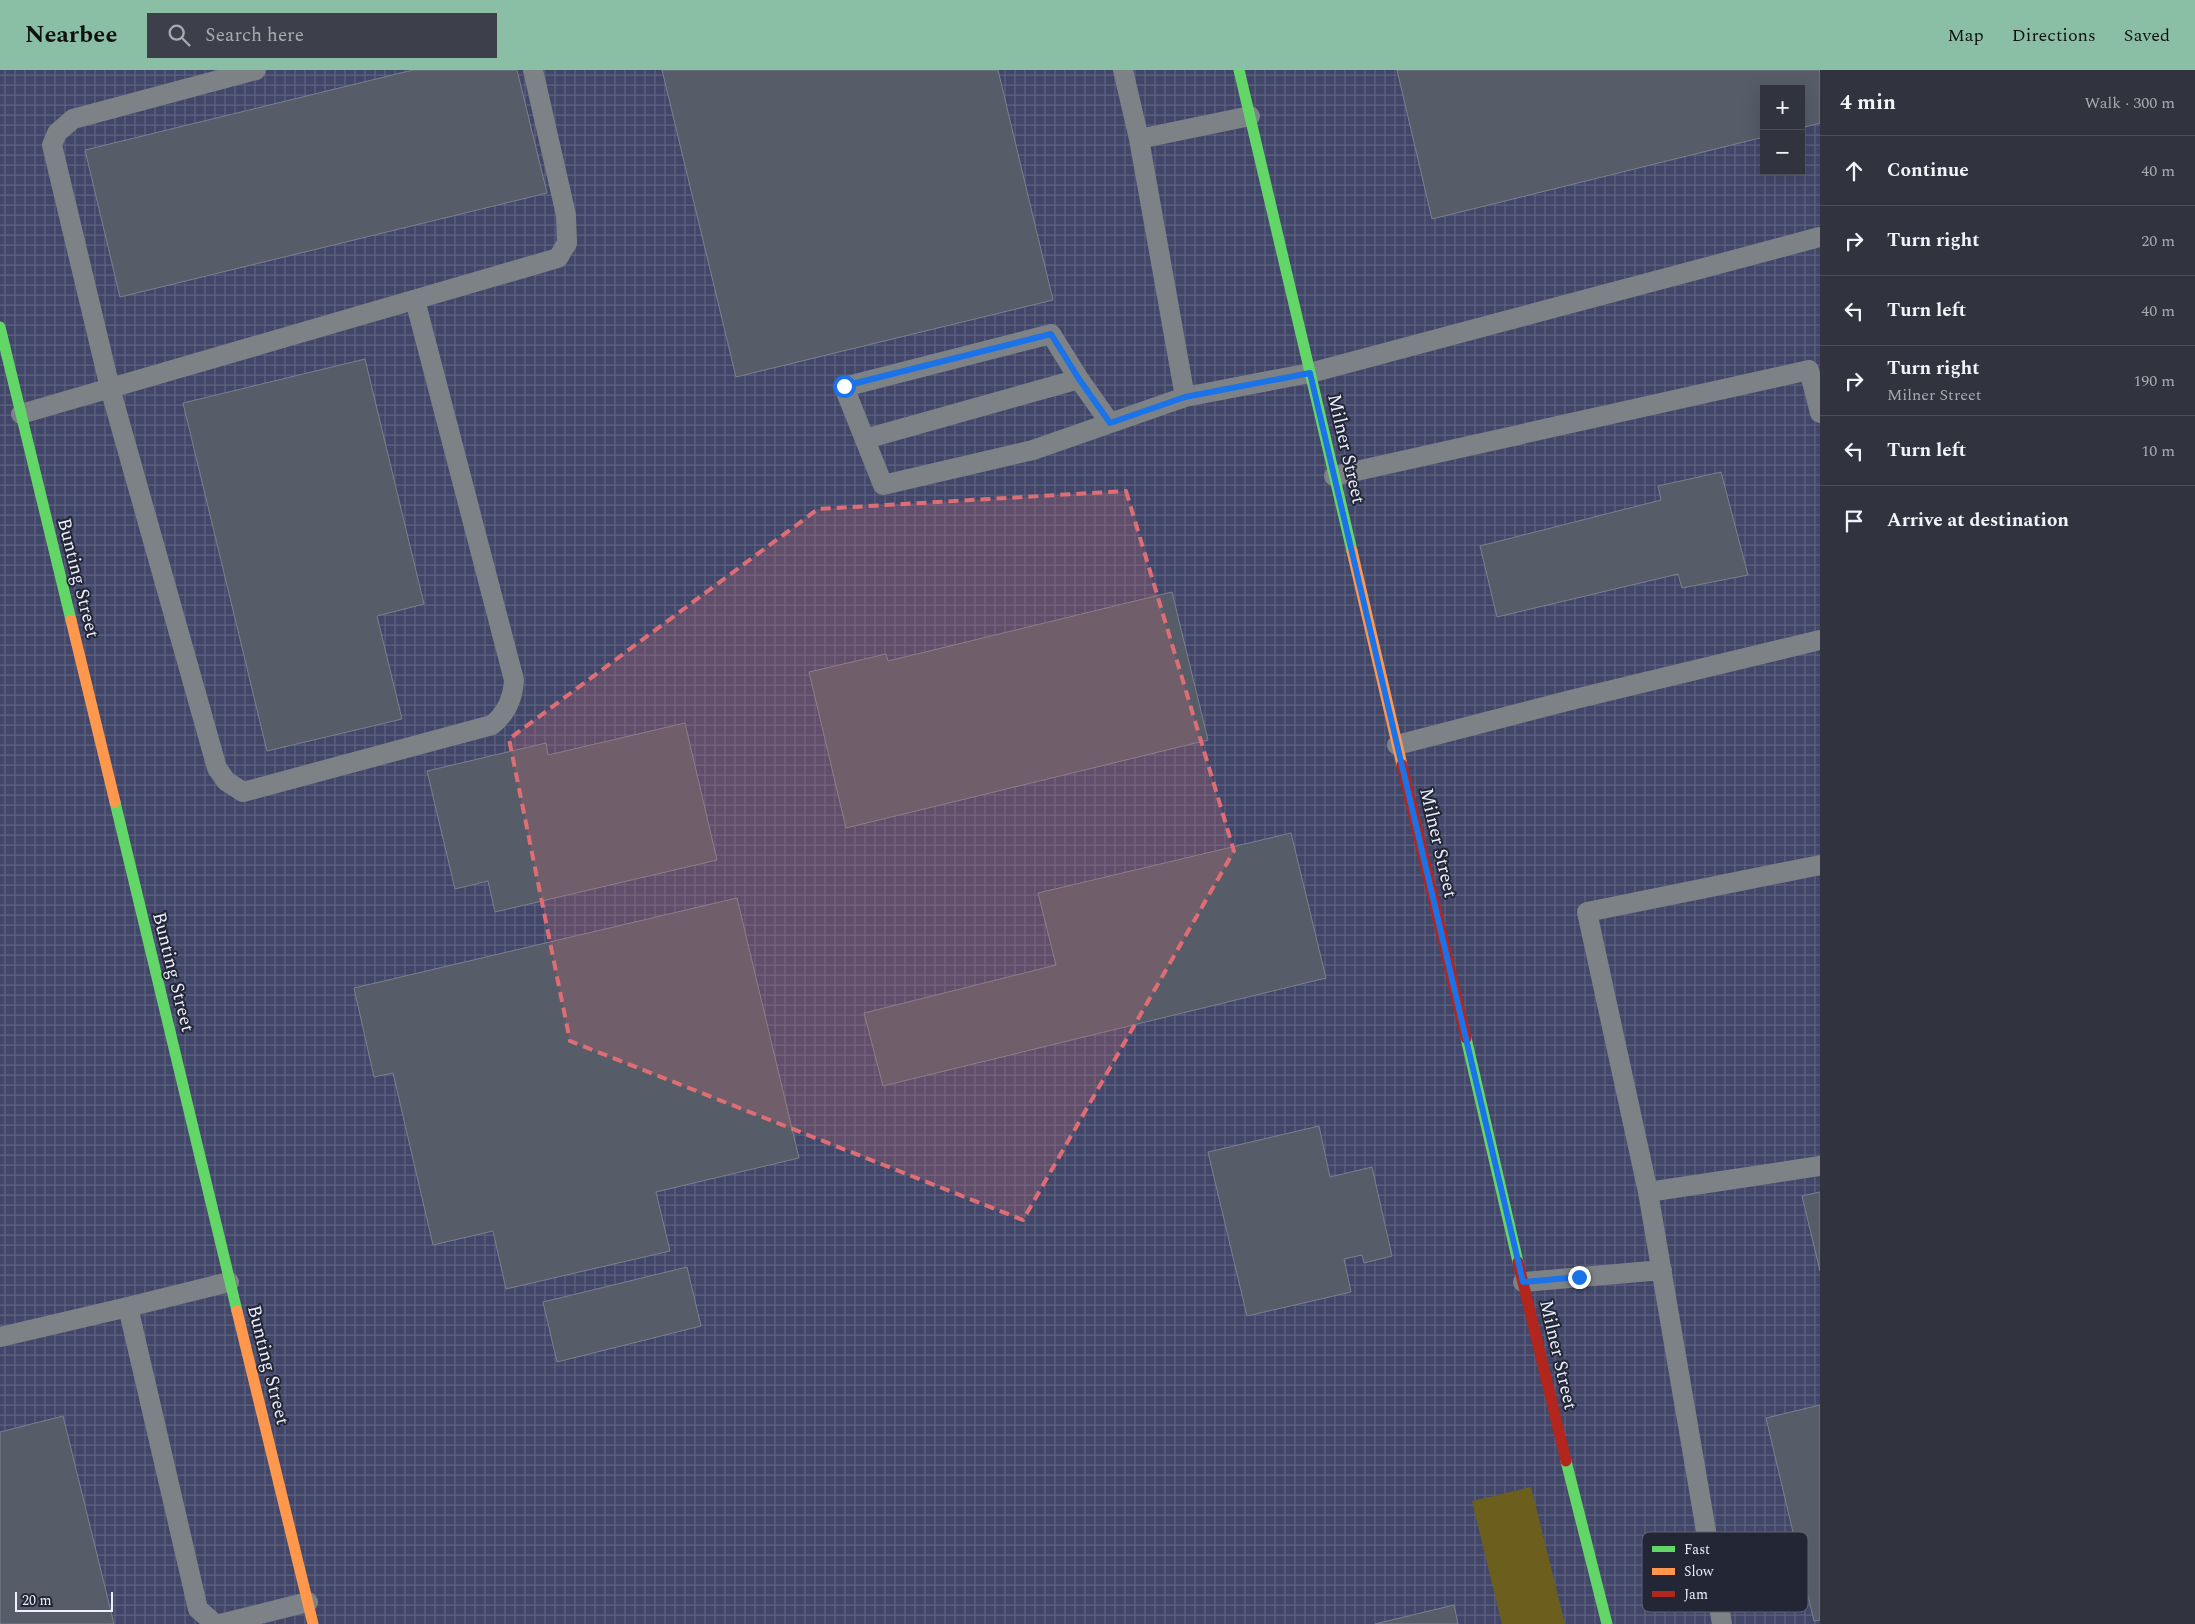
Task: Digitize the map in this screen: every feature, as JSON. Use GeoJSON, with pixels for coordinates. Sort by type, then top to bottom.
{"type":"FeatureCollection","features":[{"type":"Feature","properties":{"kind":"street","name":"Milner Street"},"geometry":{"type":"LineString","coordinates":[[1239,70],[1523,1282],[1607,1624]]}},
{"type":"Feature","properties":{"kind":"street","name":"Bunting Street"},"geometry":{"type":"LineString","coordinates":[[0,327],[313,1624]]}},
{"type":"Feature","properties":{"kind":"lane"},"geometry":{"type":"LineString","coordinates":[[256,70],[74,119],[57,132],[52,145],[110,388],[216,768],[226,781],[243,792],[492,725],[500,719],[513,694],[514,680],[415,300]]}},
{"type":"Feature","properties":{"kind":"lane"},"geometry":{"type":"LineString","coordinates":[[21,414],[558,258],[567,243],[566,215],[533,70]]}},
{"type":"Feature","properties":{"kind":"lane"},"geometry":{"type":"LineString","coordinates":[[1122,70],[1139,139],[1185,397]]}},
{"type":"Feature","properties":{"kind":"lane"},"geometry":{"type":"LineString","coordinates":[[1139,139],[1250,116]]}},
{"type":"Feature","properties":{"kind":"lane"},"geometry":{"type":"LineString","coordinates":[[1110,423],[1079,379],[1051,334],[844,386],[883,485],[1033,450],[1185,397],[1310,373],[1820,237]]}},
{"type":"Feature","properties":{"kind":"lane"},"geometry":{"type":"LineString","coordinates":[[1334,476],[1809,370],[1820,413]]}},
{"type":"Feature","properties":{"kind":"lane"},"geometry":{"type":"LineString","coordinates":[[866,439],[1079,379]]}},
{"type":"Feature","properties":{"kind":"lane"},"geometry":{"type":"LineString","coordinates":[[1397,745],[1820,640]]}},
{"type":"Feature","properties":{"kind":"lane"},"geometry":{"type":"LineString","coordinates":[[1706,1532],[1648,1192],[1587,912],[1820,865]]}},
{"type":"Feature","properties":{"kind":"lane"},"geometry":{"type":"LineString","coordinates":[[1648,1192],[1820,1166]]}},
{"type":"Feature","properties":{"kind":"lane"},"geometry":{"type":"LineString","coordinates":[[1523,1282],[1662,1270]]}},
{"type":"Feature","properties":{"kind":"lane"},"geometry":{"type":"LineString","coordinates":[[0,1337],[230,1282]]}},
{"type":"Feature","properties":{"kind":"lane"},"geometry":{"type":"LineString","coordinates":[[128,1307],[198,1609],[215,1624]]}},
{"type":"Feature","properties":{"kind":"lane"},"geometry":{"type":"LineString","coordinates":[[220,1624],[308,1602]]}},
{"type":"Feature","properties":{"kind":"highlighted area"},"geometry":{"type":"Polygon","coordinates":[[[1126,491],[1234,851],[1023,1220],[570,1041],[509,739],[818,509],[1126,491]]]}},
{"type":"Feature","properties":{"kind":"shaded area"},"geometry":{"type":"Polygon","coordinates":[[[0,70],[1820,70],[1820,1624],[0,1624],[0,70]]]}},
{"type":"Feature","properties":{"kind":"shaded area"},"geometry":{"type":"Polygon","coordinates":[[[1531,1487],[1565,1624],[1502,1624],[1472,1501],[1531,1487]]]}},
{"type":"Feature","properties":{"kind":"building"},"geometry":{"type":"Polygon","coordinates":[[[413,70],[517,70],[547,193],[120,297],[85,150],[413,70]]]}},
{"type":"Feature","properties":{"kind":"building"},"geometry":{"type":"Polygon","coordinates":[[[662,70],[998,70],[1053,300],[736,377],[662,70]]]}},
{"type":"Feature","properties":{"kind":"building"},"geometry":{"type":"Polygon","coordinates":[[[1397,70],[1820,70],[1820,123],[1805,127],[1805,85],[1760,85],[1760,138],[1432,219],[1397,70]]]}},
{"type":"Feature","properties":{"kind":"building"},"geometry":{"type":"Polygon","coordinates":[[[365,359],[424,604],[377,616],[402,719],[267,751],[183,403],[365,359]]]}},
{"type":"Feature","properties":{"kind":"building"},"geometry":{"type":"Polygon","coordinates":[[[1721,472],[1748,575],[1682,588],[1678,574],[1497,617],[1480,546],[1661,500],[1658,486],[1721,472]]]}},
{"type":"Feature","properties":{"kind":"building"},"geometry":{"type":"Polygon","coordinates":[[[1172,592],[1208,740],[846,828],[809,672],[886,654],[888,661],[1172,592]]]}},
{"type":"Feature","properties":{"kind":"building"},"geometry":{"type":"Polygon","coordinates":[[[685,723],[717,860],[495,912],[488,881],[455,889],[427,771],[546,743],[548,755],[685,723]]]}},
{"type":"Feature","properties":{"kind":"building"},"geometry":{"type":"Polygon","coordinates":[[[1291,833],[1326,978],[883,1086],[864,1013],[1056,965],[1038,893],[1291,833]]]}},
{"type":"Feature","properties":{"kind":"building"},"geometry":{"type":"Polygon","coordinates":[[[737,898],[799,1158],[656,1192],[670,1251],[506,1289],[493,1231],[433,1245],[393,1073],[374,1077],[354,988],[737,898]]]}},
{"type":"Feature","properties":{"kind":"building"},"geometry":{"type":"Polygon","coordinates":[[[1319,1126],[1330,1177],[1372,1167],[1392,1256],[1364,1263],[1362,1255],[1344,1259],[1351,1292],[1247,1316],[1208,1152],[1319,1126]]]}},
{"type":"Feature","properties":{"kind":"building"},"geometry":{"type":"Polygon","coordinates":[[[1820,1192],[1820,1271],[1802,1196],[1820,1192]]]}},
{"type":"Feature","properties":{"kind":"building"},"geometry":{"type":"Polygon","coordinates":[[[687,1267],[701,1326],[557,1362],[543,1302],[687,1267]]]}},
{"type":"Feature","properties":{"kind":"building"},"geometry":{"type":"Polygon","coordinates":[[[1820,1405],[1820,1620],[1814,1621],[1808,1596],[1808,1532],[1793,1532],[1766,1418],[1820,1405]]]}},
{"type":"Feature","properties":{"kind":"building"},"geometry":{"type":"Polygon","coordinates":[[[63,1416],[114,1624],[0,1624],[0,1432],[63,1416]]]}},
{"type":"Feature","properties":{"kind":"building"},"geometry":{"type":"Polygon","coordinates":[[[1454,1605],[1458,1624],[1375,1624],[1454,1605]]]}},
{"type":"Feature","properties":{"kind":"traffic: fast"},"geometry":{"type":"LineString","coordinates":[[1239,70],[1352,551]]}},
{"type":"Feature","properties":{"kind":"traffic: fast"},"geometry":{"type":"LineString","coordinates":[[0,327],[71,620]]}},
{"type":"Feature","properties":{"kind":"traffic: fast"},"geometry":{"type":"LineString","coordinates":[[115,802],[237,1311]]}},
{"type":"Feature","properties":{"kind":"traffic: fast"},"geometry":{"type":"LineString","coordinates":[[1466,1038],[1518,1262]]}},
{"type":"Feature","properties":{"kind":"traffic: fast"},"geometry":{"type":"LineString","coordinates":[[1566,1461],[1607,1624]]}},
{"type":"Feature","properties":{"kind":"traffic: slow"},"geometry":{"type":"LineString","coordinates":[[1352,551],[1402,765]]}},
{"type":"Feature","properties":{"kind":"traffic: slow"},"geometry":{"type":"LineString","coordinates":[[71,620],[115,802]]}},
{"type":"Feature","properties":{"kind":"traffic: slow"},"geometry":{"type":"LineString","coordinates":[[237,1311],[313,1624]]}},
{"type":"Feature","properties":{"kind":"traffic: jam"},"geometry":{"type":"LineString","coordinates":[[1402,765],[1466,1038]]}},
{"type":"Feature","properties":{"kind":"traffic: jam"},"geometry":{"type":"LineString","coordinates":[[1518,1262],[1566,1461]]}},
{"type":"Feature","properties":{"kind":"route"},"geometry":{"type":"LineString","coordinates":[[844,386],[1051,334],[1079,379],[1110,423],[1185,397],[1310,373],[1523,1282],[1579,1277]]}}]}
